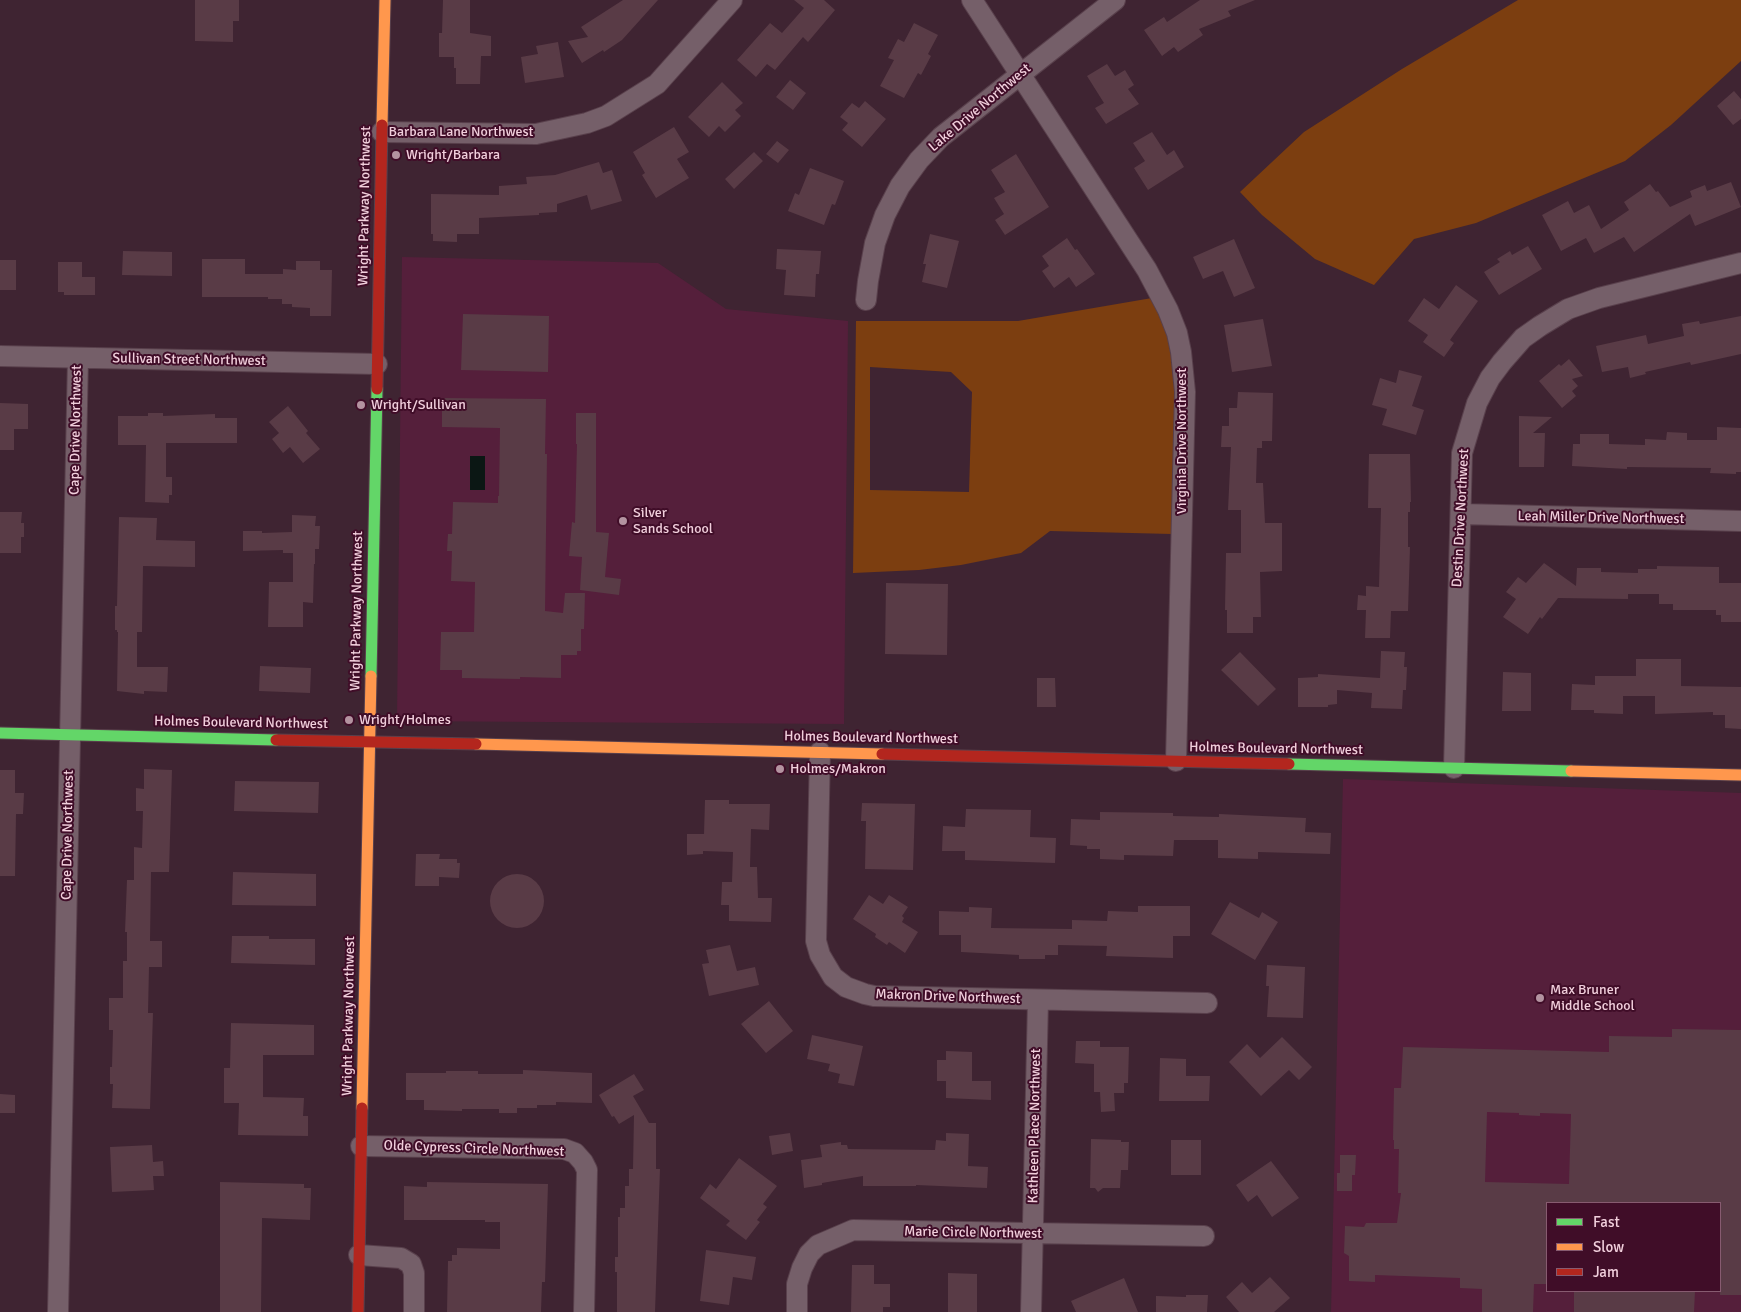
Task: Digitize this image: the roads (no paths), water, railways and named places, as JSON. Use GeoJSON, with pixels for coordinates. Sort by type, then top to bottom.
{"type":"FeatureCollection","features":[{"type":"Feature","properties":{"kind":"street","name":"Wright Parkway Northwest"},"geometry":{"type":"LineString","coordinates":[[358,1312],[385,0]]}},
{"type":"Feature","properties":{"kind":"street","name":"Barbara Lane Northwest"},"geometry":{"type":"LineString","coordinates":[[382,132],[536,134],[587,123],[606,116],[657,84],[732,0]]}},
{"type":"Feature","properties":{"kind":"street","name":"Virginia Drive Northwest"},"geometry":{"type":"LineString","coordinates":[[972,0],[1148,270],[1168,310],[1176,333],[1181,352],[1185,392],[1176,761]]}},
{"type":"Feature","properties":{"kind":"street","name":"Lake Drive Northwest"},"geometry":{"type":"LineString","coordinates":[[866,300],[875,243],[885,215],[900,186],[919,160],[941,137],[1115,0]]}},
{"type":"Feature","properties":{"kind":"street","name":"Destin Drive Northwest"},"geometry":{"type":"LineString","coordinates":[[1454,768],[1462,453],[1477,403],[1490,378],[1524,338],[1540,326],[1568,310],[1599,298],[1741,263]]}},
{"type":"Feature","properties":{"kind":"street","name":"Sullivan Street Northwest"},"geometry":{"type":"LineString","coordinates":[[0,356],[377,364]]}},
{"type":"Feature","properties":{"kind":"street","name":"Cape Drive Northwest"},"geometry":{"type":"LineString","coordinates":[[58,1312],[78,358]]}},
{"type":"Feature","properties":{"kind":"street","name":"Leah Miller Drive Northwest"},"geometry":{"type":"LineString","coordinates":[[1460,514],[1741,521]]}},
{"type":"Feature","properties":{"kind":"street","name":"Holmes Boulevard Northwest"},"geometry":{"type":"LineString","coordinates":[[0,732],[1741,775]]}},
{"type":"Feature","properties":{"kind":"street","name":"Makron Drive Northwest"},"geometry":{"type":"LineString","coordinates":[[820,752],[816,941],[820,955],[833,977],[846,987],[874,996],[1207,1003]]}},
{"type":"Feature","properties":{"kind":"street","name":"Kathleen Place Northwest"},"geometry":{"type":"LineString","coordinates":[[1031,1312],[1038,1000]]}},
{"type":"Feature","properties":{"kind":"street","name":"Olde Cypress Circle Northwest"},"geometry":{"type":"LineString","coordinates":[[361,1146],[564,1149],[575,1153],[587,1170],[584,1312]]}},
{"type":"Feature","properties":{"kind":"street","name":"Marie Circle Northwest"},"geometry":{"type":"LineString","coordinates":[[797,1312],[797,1284],[809,1254],[818,1245],[835,1236],[853,1230],[1204,1236]]}},
{"type":"Feature","properties":{"kind":"street"},"geometry":{"type":"LineString","coordinates":[[359,1255],[401,1258],[411,1264],[414,1273],[414,1312]]}},
{"type":"Feature","properties":{"kind":"place","name":"Wright/Barbara"},"geometry":{"type":"Point","coordinates":[396,155]}},
{"type":"Feature","properties":{"kind":"place","name":"Wright/Sullivan"},"geometry":{"type":"Point","coordinates":[361,405]}},
{"type":"Feature","properties":{"kind":"place","name":"Silver Sands School"},"geometry":{"type":"Point","coordinates":[623,521]}},
{"type":"Feature","properties":{"kind":"place","name":"Wright/Holmes"},"geometry":{"type":"Point","coordinates":[349,720]}},
{"type":"Feature","properties":{"kind":"place","name":"Holmes/Makron"},"geometry":{"type":"Point","coordinates":[780,769]}},
{"type":"Feature","properties":{"kind":"place","name":"Max Bruner Middle School"},"geometry":{"type":"Point","coordinates":[1540,998]}}]}
